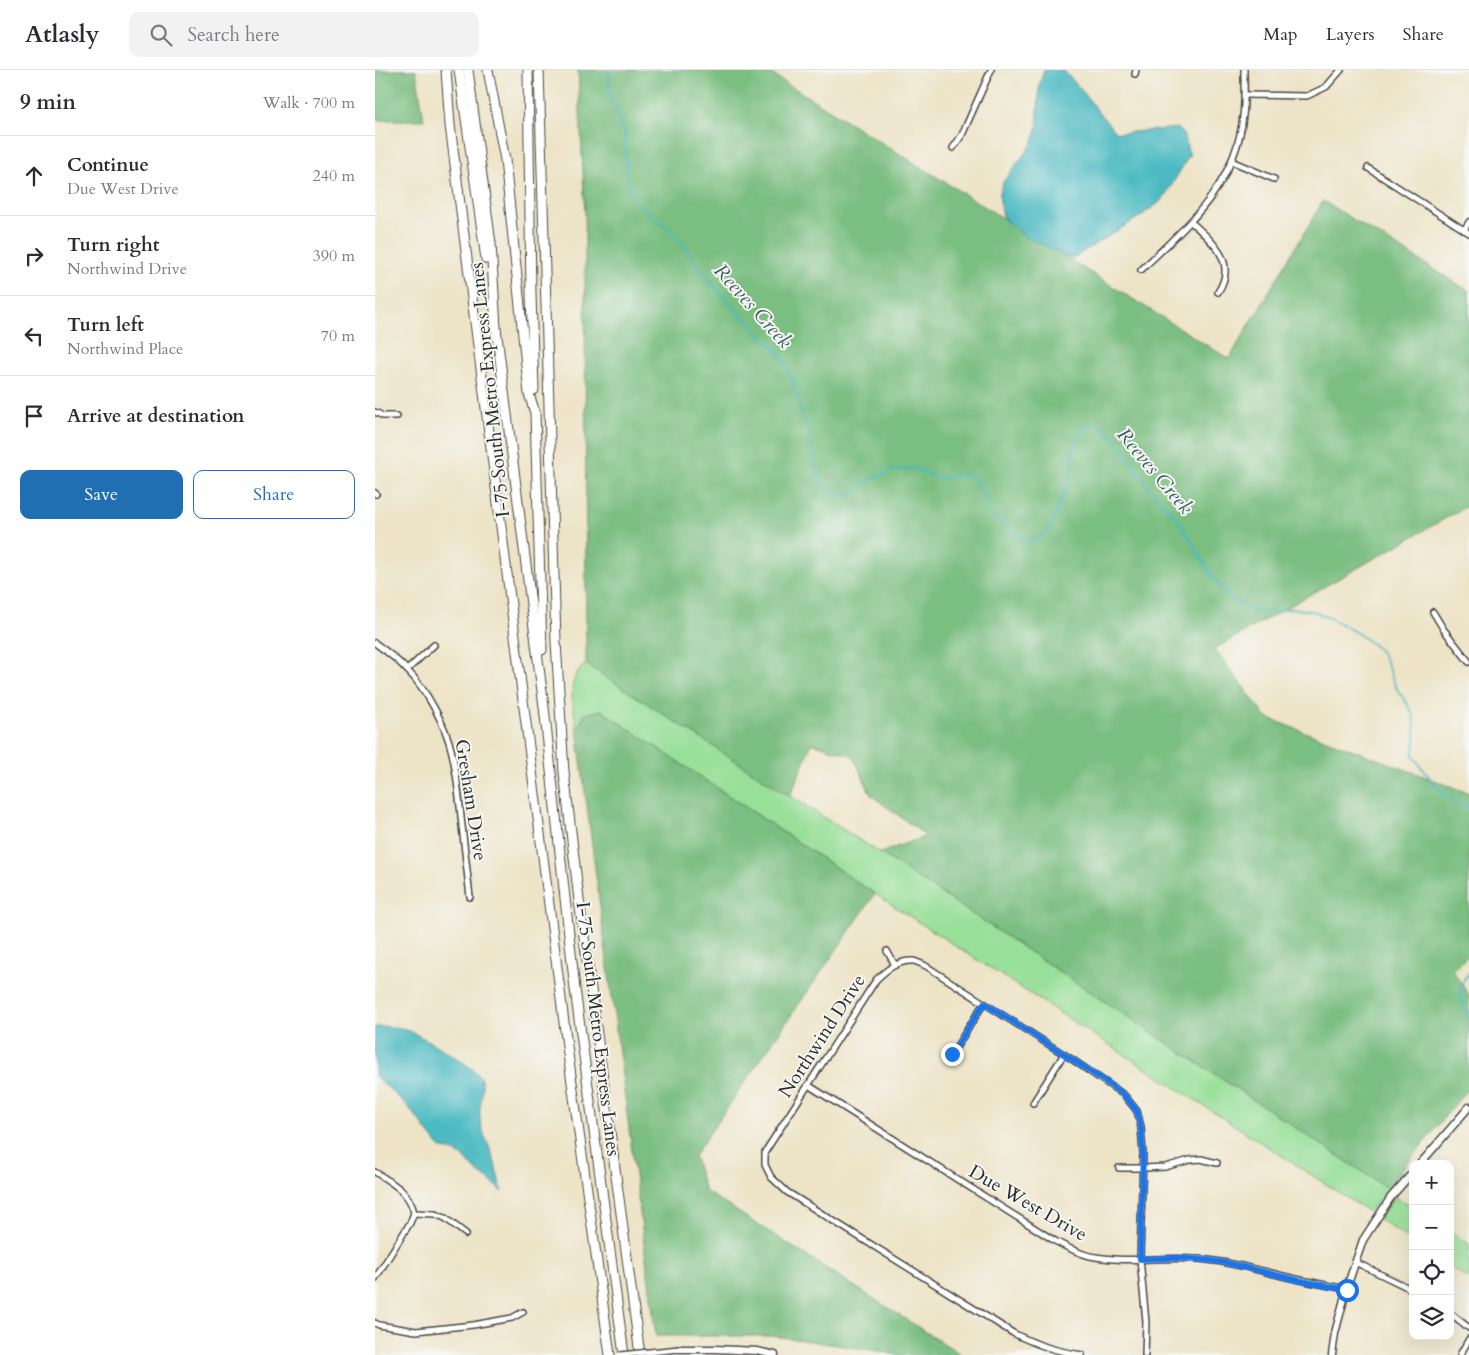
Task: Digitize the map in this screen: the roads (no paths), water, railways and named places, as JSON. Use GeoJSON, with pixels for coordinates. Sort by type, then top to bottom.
{"type":"FeatureCollection","features":[{"type":"Feature","properties":{"kind":"highway"},"geometry":{"type":"LineString","coordinates":[[441,70],[451,124]]}},
{"type":"Feature","properties":{"kind":"highway"},"geometry":{"type":"LineString","coordinates":[[446,70],[451,124],[568,1054],[610,1355]]}},
{"type":"Feature","properties":{"kind":"highway"},"geometry":{"type":"LineString","coordinates":[[459,70],[496,326]]}},
{"type":"Feature","properties":{"kind":"highway","name":"I-75 South Metro Express Lanes"},"geometry":{"type":"LineString","coordinates":[[468,70],[491,244],[496,326],[544,707],[575,989],[624,1355]]}},
{"type":"Feature","properties":{"kind":"highway","name":"I-75 South Metro Express Lanes"},"geometry":{"type":"LineString","coordinates":[[488,70],[505,160],[529,394],[535,413],[544,707]]}},
{"type":"Feature","properties":{"kind":"highway"},"geometry":{"type":"LineString","coordinates":[[528,70],[531,294],[535,413]]}},
{"type":"Feature","properties":{"kind":"highway"},"geometry":{"type":"LineString","coordinates":[[539,70],[555,642],[565,772],[579,900],[641,1355]]}},
{"type":"Feature","properties":{"kind":"street"},"geometry":{"type":"LineString","coordinates":[[953,148],[962,135],[991,70]]}},
{"type":"Feature","properties":{"kind":"street"},"geometry":{"type":"LineString","coordinates":[[1141,270],[1191,222],[1213,195],[1231,161],[1243,118],[1244,70]]}},
{"type":"Feature","properties":{"kind":"street"},"geometry":{"type":"LineString","coordinates":[[1244,95],[1307,96],[1326,87],[1341,70]]}},
{"type":"Feature","properties":{"kind":"street"},"geometry":{"type":"LineString","coordinates":[[1231,161],[1274,178]]}},
{"type":"Feature","properties":{"kind":"street"},"geometry":{"type":"LineString","coordinates":[[1368,168],[1467,232],[1469,222]]}},
{"type":"Feature","properties":{"kind":"street"},"geometry":{"type":"LineString","coordinates":[[1191,222],[1216,245],[1225,264],[1224,283],[1218,292]]}},
{"type":"Feature","properties":{"kind":"street"},"geometry":{"type":"LineString","coordinates":[[375,412],[383,416],[397,416]]}},
{"type":"Feature","properties":{"kind":"street"},"geometry":{"type":"LineString","coordinates":[[1433,612],[1469,662]]}},
{"type":"Feature","properties":{"kind":"street","name":"Gresham Drive"},"geometry":{"type":"LineString","coordinates":[[375,643],[388,652],[419,684],[435,711],[452,752],[470,897]]}},
{"type":"Feature","properties":{"kind":"street"},"geometry":{"type":"LineString","coordinates":[[407,670],[434,645]]}},
{"type":"Feature","properties":{"kind":"street"},"geometry":{"type":"LineString","coordinates":[[887,951],[895,965],[914,961],[926,966],[1064,1054],[1124,1095],[1137,1111],[1141,1127],[1143,1168],[1140,1259],[1146,1322],[1145,1355]]}},
{"type":"Feature","properties":{"kind":"street","name":"Northwind Drive"},"geometry":{"type":"LineString","coordinates":[[895,965],[887,969],[876,980],[765,1152],[765,1165],[771,1177],[787,1192],[1013,1333],[1037,1345],[1081,1355]]}},
{"type":"Feature","properties":{"kind":"street"},"geometry":{"type":"LineString","coordinates":[[952,1054],[984,1003]]}},
{"type":"Feature","properties":{"kind":"street"},"geometry":{"type":"LineString","coordinates":[[1033,1103],[1064,1054]]}},
{"type":"Feature","properties":{"kind":"street","name":"Due West Drive"},"geometry":{"type":"LineString","coordinates":[[808,1085],[1071,1250],[1089,1256],[1116,1260],[1179,1258],[1207,1260],[1347,1290]]}},
{"type":"Feature","properties":{"kind":"street"},"geometry":{"type":"LineString","coordinates":[[1423,1160],[1469,1107]]}},
{"type":"Feature","properties":{"kind":"street"},"geometry":{"type":"LineString","coordinates":[[1119,1168],[1165,1167],[1190,1160],[1217,1163]]}},
{"type":"Feature","properties":{"kind":"street"},"geometry":{"type":"LineString","coordinates":[[375,1172],[399,1188],[413,1208],[414,1213],[410,1223],[375,1279]]}},
{"type":"Feature","properties":{"kind":"street"},"geometry":{"type":"LineString","coordinates":[[1332,1355],[1335,1333],[1363,1240],[1391,1197],[1409,1177]]}},
{"type":"Feature","properties":{"kind":"street"},"geometry":{"type":"LineString","coordinates":[[414,1213],[435,1214],[445,1218],[466,1234]]}},
{"type":"Feature","properties":{"kind":"street"},"geometry":{"type":"LineString","coordinates":[[1355,1262],[1409,1288]]}},
{"type":"Feature","properties":{"kind":"street"},"geometry":{"type":"LineString","coordinates":[[375,1323],[416,1331],[473,1325],[512,1318],[523,1312]]}},
{"type":"Feature","properties":{"kind":"street"},"geometry":{"type":"LineString","coordinates":[[1454,1316],[1469,1328]]}},
{"type":"Feature","properties":{"kind":"street"},"geometry":{"type":"LineString","coordinates":[[1460,1355],[1469,1339]]}},
{"type":"Feature","properties":{"kind":"street"},"geometry":{"type":"LineString","coordinates":[[620,1355],[679,1349],[757,1351],[775,1355]]}},
{"type":"Feature","properties":{"kind":"water"},"geometry":{"type":"Polygon","coordinates":[[[1044,70],[1063,70],[1115,132],[1178,128],[1183,134],[1189,153],[1168,191],[1159,203],[1073,258],[1025,236],[1009,224],[1003,217],[1001,209],[999,194],[1003,182],[1032,144],[1037,130],[1039,86],[1044,70]]]}},
{"type":"Feature","properties":{"kind":"water"},"geometry":{"type":"Polygon","coordinates":[[[387,1026],[405,1029],[416,1034],[469,1066],[480,1077],[482,1082],[481,1125],[503,1192],[476,1171],[464,1157],[450,1150],[442,1149],[407,1105],[375,1076],[375,1027],[387,1026]]]}},
{"type":"Feature","properties":{"kind":"waterway","name":"Reeves Creek"},"geometry":{"type":"LineString","coordinates":[[608,70],[609,91],[625,134],[627,179],[634,199],[651,216],[669,229],[683,244],[699,268],[718,291],[777,351],[785,363],[794,384],[799,406],[808,429],[816,470],[825,489],[837,496],[847,495],[875,477],[909,468],[918,469],[933,477],[942,478],[959,474],[967,475],[980,486],[989,511],[994,518],[1022,538],[1031,540],[1039,538],[1051,525],[1068,485],[1074,451],[1084,426],[1091,424],[1098,426],[1113,436],[1143,480],[1187,533],[1209,571],[1227,594],[1239,603],[1261,613],[1293,609],[1315,612],[1351,630],[1377,648],[1385,659],[1396,688],[1413,714],[1415,732],[1413,755],[1437,787],[1452,800],[1469,808]]}},
{"type":"Feature","properties":{"kind":"waterway","name":"Reeves Creek"},"geometry":{"type":"LineString","coordinates":[[1469,973],[1464,979],[1460,990],[1460,995],[1469,1018]]}}]}
